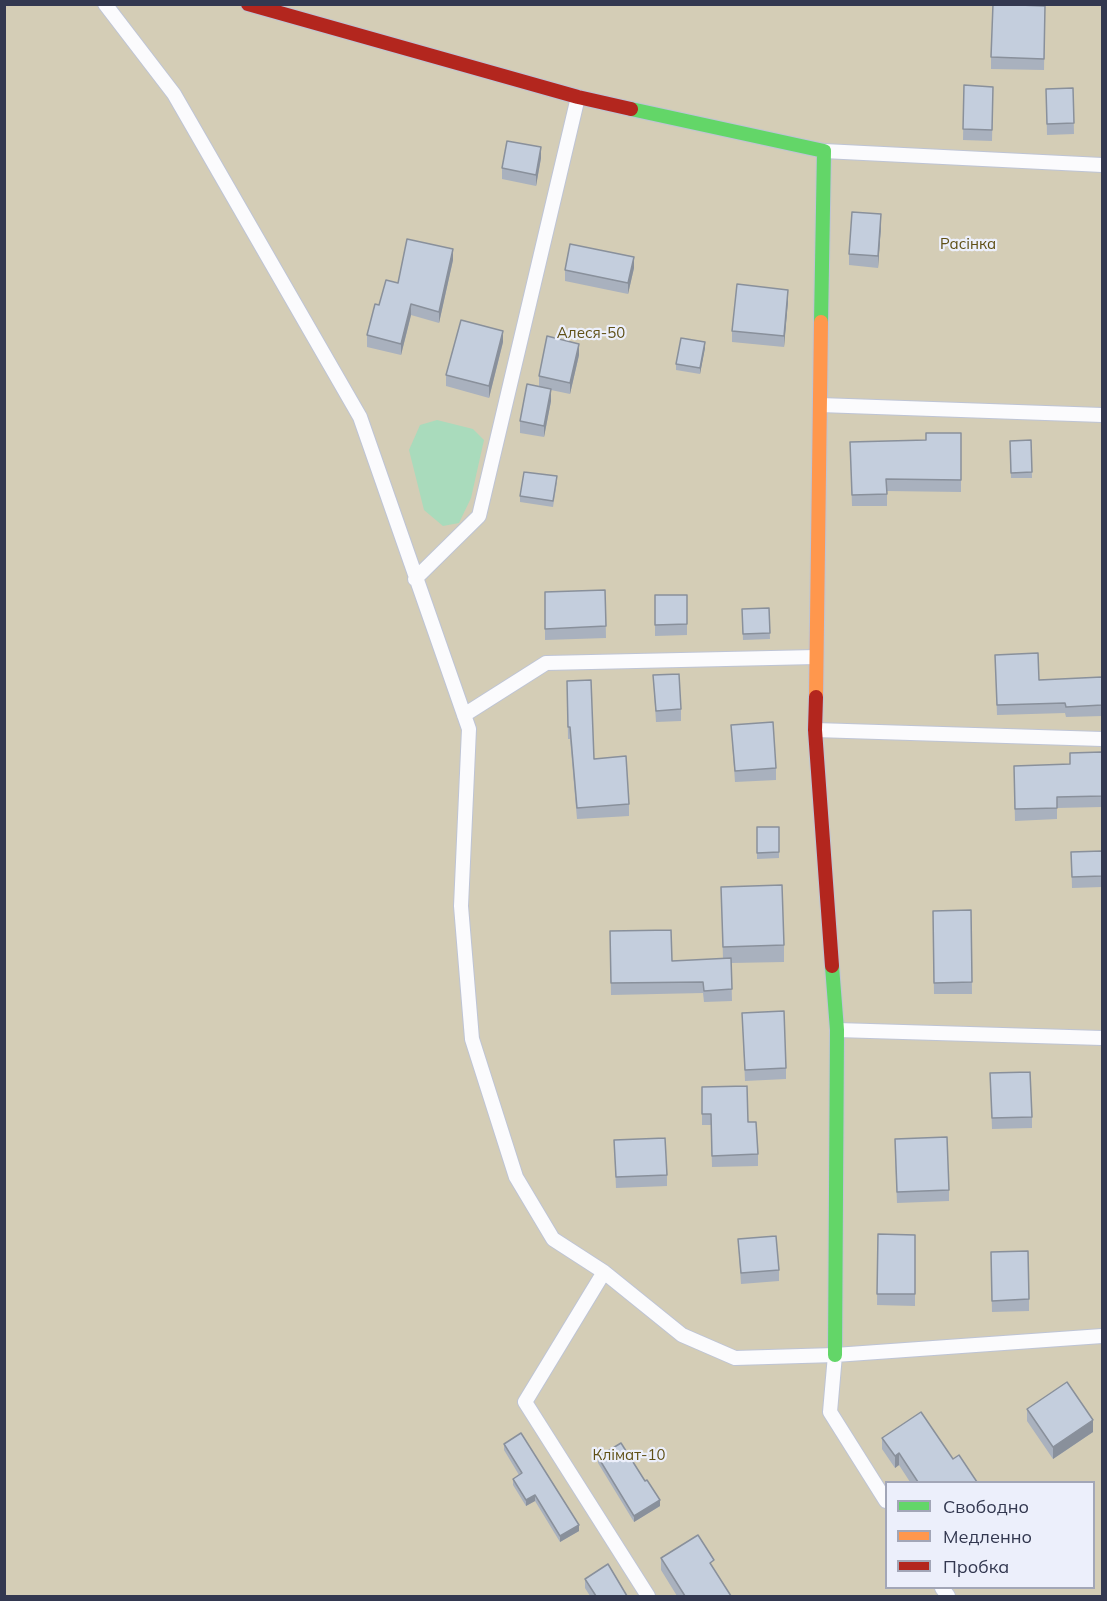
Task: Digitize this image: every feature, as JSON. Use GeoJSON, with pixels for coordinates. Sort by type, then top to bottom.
{"type":"FeatureCollection","features":[{"type":"Feature","properties":{"kind":"street"},"geometry":{"type":"LineString","coordinates":[[248,4],[578,97],[824,152],[814,730],[837,1030],[835,1355]]}},
{"type":"Feature","properties":{"kind":"lane"},"geometry":{"type":"LineString","coordinates":[[105,4],[174,94],[360,417],[469,729],[461,906],[472,1039],[516,1177],[553,1239],[604,1272],[682,1335],[735,1358],[835,1355],[1102,1336]]}},
{"type":"Feature","properties":{"kind":"lane"},"geometry":{"type":"LineString","coordinates":[[416,579],[479,516],[578,97]]}},
{"type":"Feature","properties":{"kind":"lane"},"geometry":{"type":"LineString","coordinates":[[824,152],[1102,165]]}},
{"type":"Feature","properties":{"kind":"lane"},"geometry":{"type":"LineString","coordinates":[[820,405],[1102,416]]}},
{"type":"Feature","properties":{"kind":"lane"},"geometry":{"type":"LineString","coordinates":[[464,715],[546,663],[816,657]]}},
{"type":"Feature","properties":{"kind":"lane"},"geometry":{"type":"LineString","coordinates":[[814,730],[1102,739]]}},
{"type":"Feature","properties":{"kind":"lane"},"geometry":{"type":"LineString","coordinates":[[837,1030],[1102,1038]]}},
{"type":"Feature","properties":{"kind":"lane"},"geometry":{"type":"LineString","coordinates":[[604,1272],[525,1402],[648,1596]]}},
{"type":"Feature","properties":{"kind":"lane"},"geometry":{"type":"LineString","coordinates":[[835,1355],[830,1412],[885,1499]]}},
{"type":"Feature","properties":{"kind":"green space"},"geometry":{"type":"Polygon","coordinates":[[[5,5],[1102,5],[1102,1596],[5,1596],[5,5]]]}},
{"type":"Feature","properties":{"kind":"shaded area"},"geometry":{"type":"Polygon","coordinates":[[[437,420],[473,429],[484,440],[471,498],[459,523],[443,526],[424,510],[409,450],[420,425],[437,420]]]}},
{"type":"Feature","properties":{"kind":"building"},"geometry":{"type":"Polygon","coordinates":[[[993,4],[1045,6],[1044,59],[991,57],[993,4]]]}},
{"type":"Feature","properties":{"kind":"building"},"geometry":{"type":"Polygon","coordinates":[[[964,85],[993,87],[992,130],[963,129],[964,85]]]}},
{"type":"Feature","properties":{"kind":"building"},"geometry":{"type":"Polygon","coordinates":[[[1073,88],[1074,123],[1047,124],[1046,89],[1073,88]]]}},
{"type":"Feature","properties":{"kind":"building"},"geometry":{"type":"Polygon","coordinates":[[[507,141],[541,147],[536,175],[502,168],[507,141]]]}},
{"type":"Feature","properties":{"kind":"building"},"geometry":{"type":"Polygon","coordinates":[[[852,212],[881,214],[878,256],[849,254],[852,212]]]}},
{"type":"Feature","properties":{"kind":"building"},"geometry":{"type":"Polygon","coordinates":[[[407,239],[453,249],[439,312],[411,304],[401,344],[367,335],[375,304],[379,305],[386,280],[398,283],[407,239]]]}},
{"type":"Feature","properties":{"kind":"building"},"geometry":{"type":"Polygon","coordinates":[[[570,244],[634,257],[628,283],[565,270],[570,244]]]}},
{"type":"Feature","properties":{"kind":"building"},"geometry":{"type":"Polygon","coordinates":[[[737,284],[788,290],[784,336],[732,331],[737,284]]]}},
{"type":"Feature","properties":{"kind":"building"},"geometry":{"type":"Polygon","coordinates":[[[461,320],[503,331],[489,386],[446,375],[461,320]]]}},
{"type":"Feature","properties":{"kind":"building"},"geometry":{"type":"Polygon","coordinates":[[[547,336],[579,344],[570,383],[539,376],[547,336]]]}},
{"type":"Feature","properties":{"kind":"building"},"geometry":{"type":"Polygon","coordinates":[[[681,338],[705,342],[700,368],[676,364],[681,338]]]}},
{"type":"Feature","properties":{"kind":"building"},"geometry":{"type":"Polygon","coordinates":[[[527,384],[551,389],[544,426],[520,421],[527,384]]]}},
{"type":"Feature","properties":{"kind":"building"},"geometry":{"type":"Polygon","coordinates":[[[926,433],[961,433],[961,480],[886,479],[887,494],[852,495],[850,442],[926,440],[926,433]]]}},
{"type":"Feature","properties":{"kind":"building"},"geometry":{"type":"Polygon","coordinates":[[[1031,440],[1032,472],[1011,473],[1010,441],[1031,440]]]}},
{"type":"Feature","properties":{"kind":"building"},"geometry":{"type":"Polygon","coordinates":[[[524,472],[557,476],[553,501],[520,496],[524,472]]]}},
{"type":"Feature","properties":{"kind":"building"},"geometry":{"type":"Polygon","coordinates":[[[605,590],[606,626],[545,629],[545,592],[605,590]]]}},
{"type":"Feature","properties":{"kind":"building"},"geometry":{"type":"Polygon","coordinates":[[[655,595],[687,595],[687,624],[655,625],[655,595]]]}},
{"type":"Feature","properties":{"kind":"building"},"geometry":{"type":"Polygon","coordinates":[[[769,608],[770,633],[743,634],[742,609],[769,608]]]}},
{"type":"Feature","properties":{"kind":"building"},"geometry":{"type":"Polygon","coordinates":[[[1038,653],[1039,680],[1102,677],[1102,705],[1066,707],[1065,703],[997,705],[995,655],[1038,653]]]}},
{"type":"Feature","properties":{"kind":"building"},"geometry":{"type":"Polygon","coordinates":[[[679,674],[681,709],[656,711],[653,675],[679,674]]]}},
{"type":"Feature","properties":{"kind":"building"},"geometry":{"type":"Polygon","coordinates":[[[591,680],[594,759],[626,756],[629,804],[577,808],[570,727],[568,727],[567,681],[591,680]]]}},
{"type":"Feature","properties":{"kind":"building"},"geometry":{"type":"Polygon","coordinates":[[[773,722],[776,768],[735,771],[731,725],[773,722]]]}},
{"type":"Feature","properties":{"kind":"building"},"geometry":{"type":"Polygon","coordinates":[[[1102,752],[1102,796],[1057,797],[1057,808],[1015,809],[1014,766],[1070,764],[1070,753],[1102,752]]]}},
{"type":"Feature","properties":{"kind":"building"},"geometry":{"type":"Polygon","coordinates":[[[757,827],[779,827],[779,852],[757,853],[757,827]]]}},
{"type":"Feature","properties":{"kind":"building"},"geometry":{"type":"Polygon","coordinates":[[[1102,851],[1102,876],[1072,877],[1071,852],[1102,851]]]}},
{"type":"Feature","properties":{"kind":"building"},"geometry":{"type":"Polygon","coordinates":[[[782,885],[784,945],[723,947],[721,887],[782,885]]]}},
{"type":"Feature","properties":{"kind":"building"},"geometry":{"type":"Polygon","coordinates":[[[971,910],[972,982],[934,983],[933,911],[971,910]]]}},
{"type":"Feature","properties":{"kind":"building"},"geometry":{"type":"Polygon","coordinates":[[[671,930],[672,961],[731,958],[732,989],[704,991],[703,982],[611,983],[610,931],[671,930]]]}},
{"type":"Feature","properties":{"kind":"building"},"geometry":{"type":"Polygon","coordinates":[[[784,1011],[786,1068],[745,1070],[742,1013],[784,1011]]]}},
{"type":"Feature","properties":{"kind":"building"},"geometry":{"type":"Polygon","coordinates":[[[1030,1072],[1032,1117],[992,1118],[990,1073],[1030,1072]]]}},
{"type":"Feature","properties":{"kind":"building"},"geometry":{"type":"Polygon","coordinates":[[[747,1086],[748,1122],[756,1122],[758,1154],[712,1156],[711,1114],[702,1114],[702,1087],[747,1086]]]}},
{"type":"Feature","properties":{"kind":"building"},"geometry":{"type":"Polygon","coordinates":[[[947,1137],[949,1190],[897,1192],[895,1139],[947,1137]]]}},
{"type":"Feature","properties":{"kind":"building"},"geometry":{"type":"Polygon","coordinates":[[[665,1138],[667,1175],[616,1177],[614,1140],[665,1138]]]}},
{"type":"Feature","properties":{"kind":"building"},"geometry":{"type":"Polygon","coordinates":[[[878,1234],[915,1235],[915,1294],[877,1294],[878,1234]]]}},
{"type":"Feature","properties":{"kind":"building"},"geometry":{"type":"Polygon","coordinates":[[[776,1236],[779,1270],[741,1273],[738,1239],[776,1236]]]}},
{"type":"Feature","properties":{"kind":"building"},"geometry":{"type":"Polygon","coordinates":[[[1028,1251],[1029,1299],[992,1301],[991,1252],[1028,1251]]]}},
{"type":"Feature","properties":{"kind":"building"},"geometry":{"type":"Polygon","coordinates":[[[1067,1382],[1093,1420],[1053,1447],[1027,1409],[1067,1382]]]}},
{"type":"Feature","properties":{"kind":"building"},"geometry":{"type":"Polygon","coordinates":[[[921,1412],[953,1459],[959,1455],[976,1481],[917,1481],[899,1453],[895,1456],[882,1438],[921,1412]]]}},
{"type":"Feature","properties":{"kind":"building"},"geometry":{"type":"Polygon","coordinates":[[[521,1433],[579,1525],[560,1536],[535,1495],[526,1500],[513,1479],[522,1473],[504,1444],[521,1433]]]}},
{"type":"Feature","properties":{"kind":"building"},"geometry":{"type":"Polygon","coordinates":[[[621,1443],[660,1500],[634,1516],[598,1457],[621,1443]]]}},
{"type":"Feature","properties":{"kind":"building"},"geometry":{"type":"Polygon","coordinates":[[[698,1535],[714,1560],[710,1563],[731,1596],[685,1596],[661,1558],[698,1535]]]}},
{"type":"Feature","properties":{"kind":"building"},"geometry":{"type":"Polygon","coordinates":[[[608,1564],[627,1596],[596,1596],[585,1579],[608,1564]]]}},
{"type":"Feature","properties":{"kind":"traffic: fast"},"geometry":{"type":"LineString","coordinates":[[631,109],[824,151],[821,322]]}},
{"type":"Feature","properties":{"kind":"traffic: fast"},"geometry":{"type":"LineString","coordinates":[[832,966],[837,1030],[835,1355]]}},
{"type":"Feature","properties":{"kind":"traffic: slow"},"geometry":{"type":"LineString","coordinates":[[816,697],[821,322]]}},
{"type":"Feature","properties":{"kind":"traffic: jam"},"geometry":{"type":"LineString","coordinates":[[248,4],[578,97],[631,109]]}},
{"type":"Feature","properties":{"kind":"traffic: jam"},"geometry":{"type":"LineString","coordinates":[[816,697],[815,730],[832,966]]}},
{"type":"Feature","properties":{"kind":"park label","name":"Расінка"},"geometry":{"type":"Point","coordinates":[968,244]}},
{"type":"Feature","properties":{"kind":"park label","name":"Алеся-50"},"geometry":{"type":"Point","coordinates":[591,333]}},
{"type":"Feature","properties":{"kind":"park label","name":"Клімат-10"},"geometry":{"type":"Point","coordinates":[629,1455]}}]}
